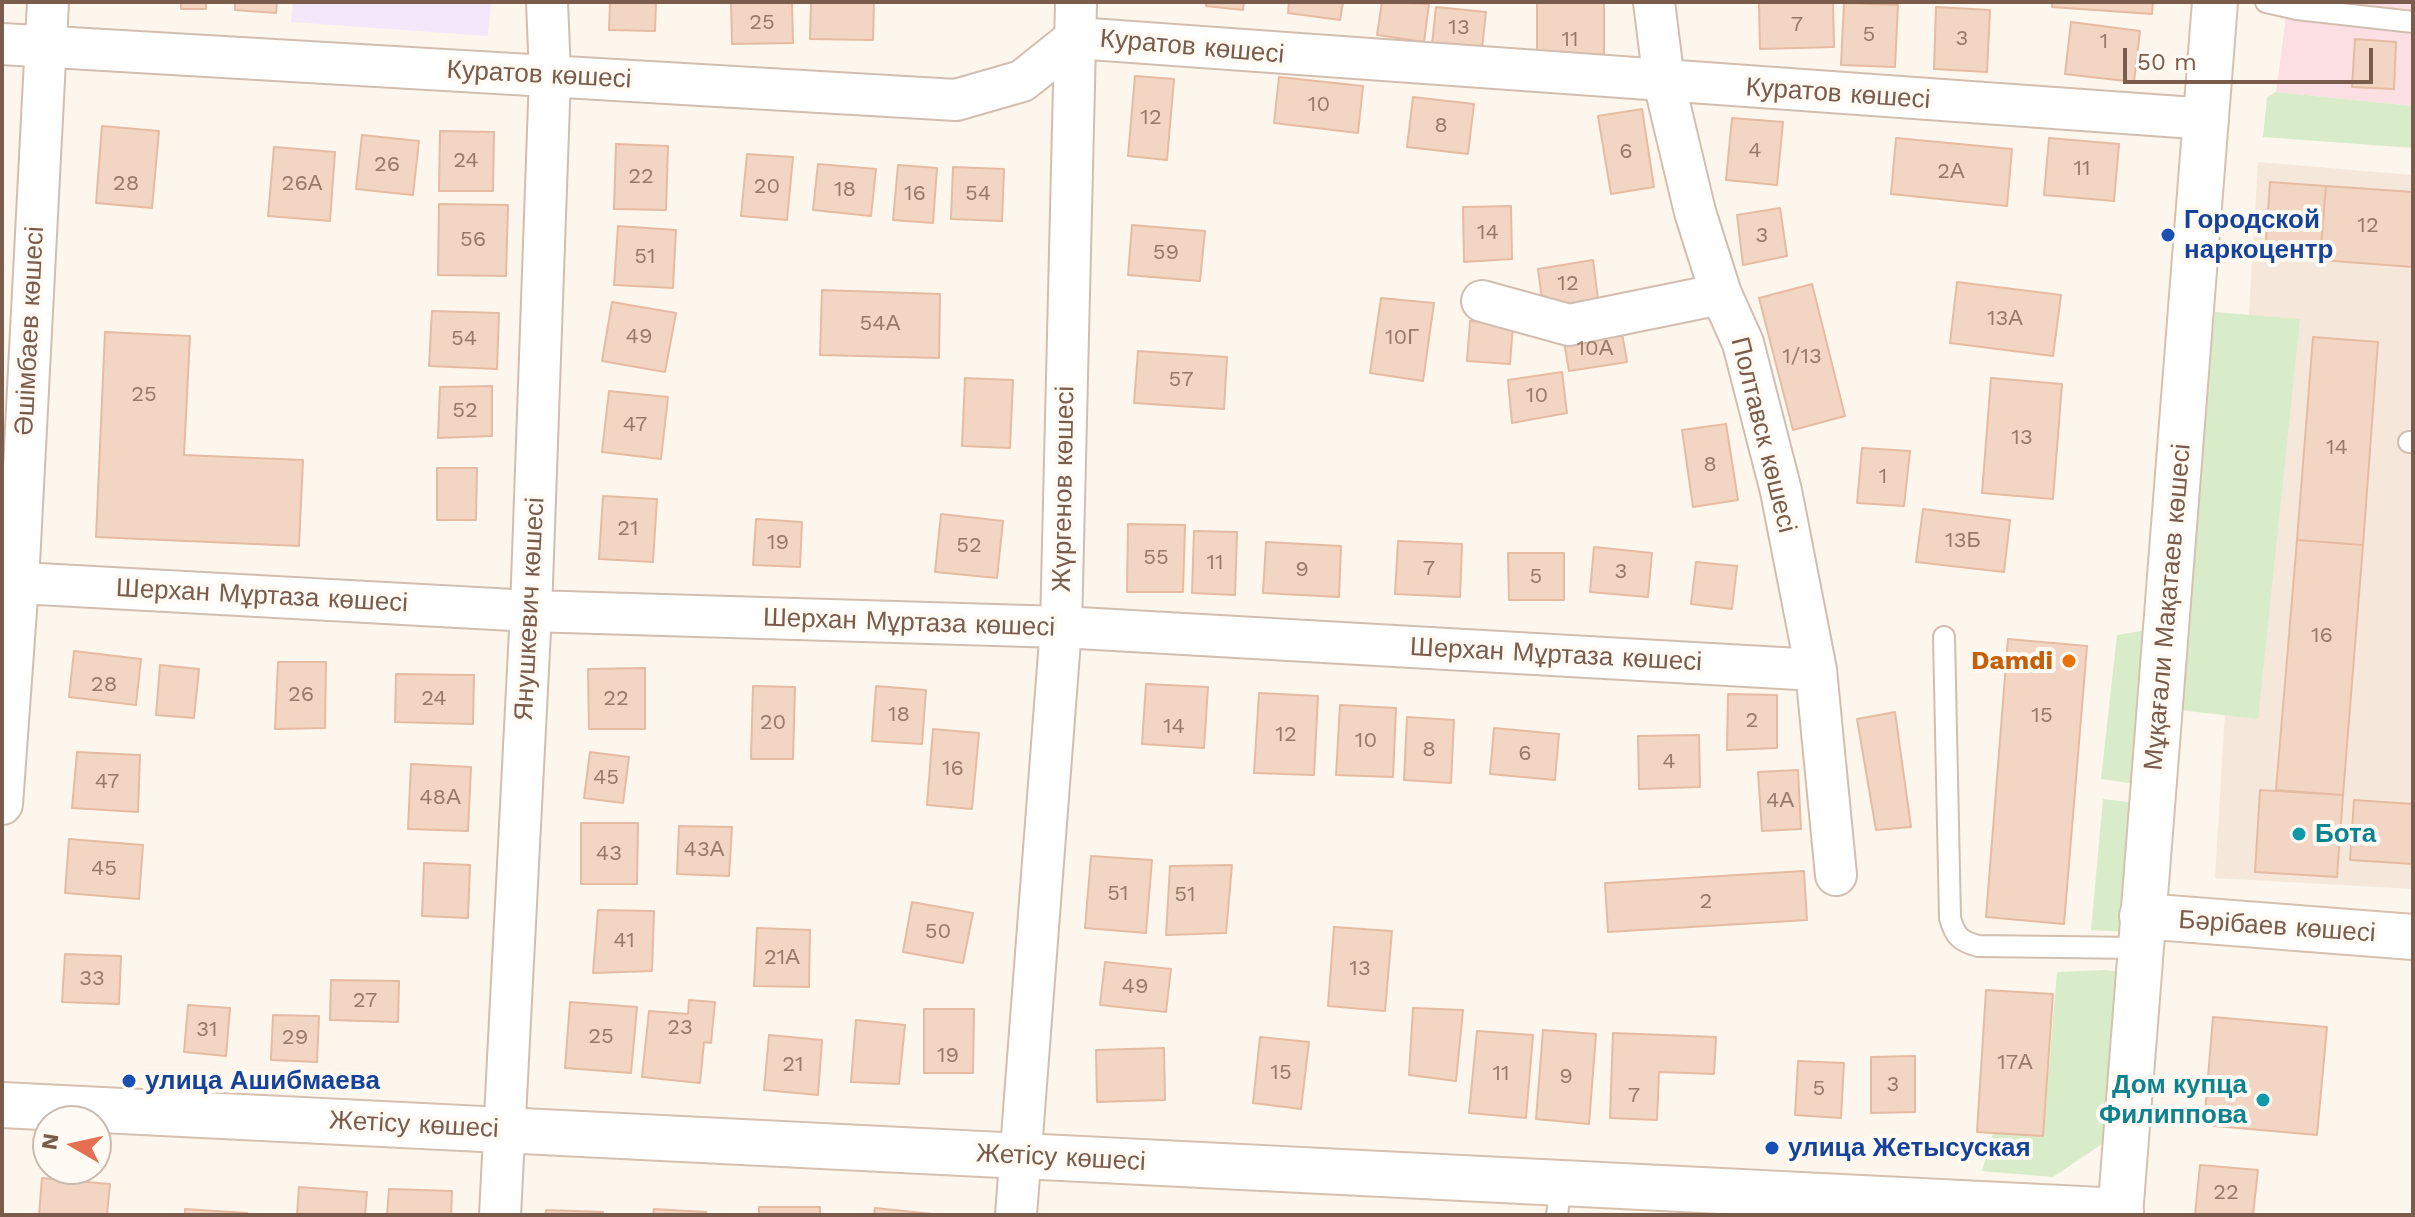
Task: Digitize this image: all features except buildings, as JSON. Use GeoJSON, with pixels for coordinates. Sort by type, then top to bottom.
{"type":"FeatureCollection","features":[{"type":"Feature","properties":{"kind":"main road","name":"Мұқағали Мақатаев көшесі"},"geometry":{"type":"LineString","coordinates":[[2120,1213],[2215,2]]}},
{"type":"Feature","properties":{"kind":"main road","name":"Бәрібаев көшесі"},"geometry":{"type":"LineString","coordinates":[[2141,932],[2413,937]]}},
{"type":"Feature","properties":{"kind":"main road","name":"Жетісу көшесі"},"geometry":{"type":"LineString","coordinates":[[2,1105],[1019,1156],[1559,1199],[2120,1213]]}},
{"type":"Feature","properties":{"kind":"street","name":"Әшімбаев көшесі"},"geometry":{"type":"LineString","coordinates":[[2,804],[10,583],[48,2]]}},
{"type":"Feature","properties":{"kind":"street","name":"Янушкевич көшесі"},"geometry":{"type":"LineString","coordinates":[[500,1215],[531,611],[550,75],[547,2]]}},
{"type":"Feature","properties":{"kind":"street","name":"Полтавск көшесі"},"geometry":{"type":"LineString","coordinates":[[1654,2],[1664,82],[1695,212],[1721,294],[1743,343],[1777,476],[1816,670],[1836,875]]}},
{"type":"Feature","properties":{"kind":"street","name":"Куратов көшесі"},"geometry":{"type":"LineString","coordinates":[[2,44],[956,100],[1022,81],[1076,20],[1664,82],[2208,119]]}},
{"type":"Feature","properties":{"kind":"street","name":"Жүргенов көшесі"},"geometry":{"type":"LineString","coordinates":[[1016,1215],[1061,627],[1076,20]]}},
{"type":"Feature","properties":{"kind":"street"},"geometry":{"type":"LineString","coordinates":[[1482,301],[1569,325],[1721,294]]}},
{"type":"Feature","properties":{"kind":"street","name":"Шерхан Мұртаза көшесі"},"geometry":{"type":"LineString","coordinates":[[10,583],[531,611],[1061,627],[1816,670]]}},
{"type":"Feature","properties":{"kind":"lane"},"geometry":{"type":"LineString","coordinates":[[2266,2],[2297,9],[2413,22]]}},
{"type":"Feature","properties":{"kind":"lane"},"geometry":{"type":"LineString","coordinates":[[1944,637],[1950,918],[1954,933],[1962,941],[1978,946],[2141,932]]}},
{"type":"Feature","properties":{"kind":"shaded area"},"geometry":{"type":"Polygon","coordinates":[[[293,2],[491,2],[488,36],[291,22],[293,2]]]}},
{"type":"Feature","properties":{"kind":"shaded area"},"geometry":{"type":"Polygon","coordinates":[[[2288,2],[2413,2],[2413,106],[2276,92],[2288,2]]]}},
{"type":"Feature","properties":{"kind":"shaded area"},"geometry":{"type":"Polygon","coordinates":[[[2258,162],[2413,175],[2413,889],[2215,878],[2258,162]]]}},
{"type":"Feature","properties":{"kind":"green space"},"geometry":{"type":"Polygon","coordinates":[[[2276,92],[2413,106],[2413,148],[2263,137],[2267,97],[2276,92]]]}},
{"type":"Feature","properties":{"kind":"green space"},"geometry":{"type":"Polygon","coordinates":[[[2215,312],[2300,319],[2258,719],[2179,710],[2215,312]]]}},
{"type":"Feature","properties":{"kind":"green space"},"geometry":{"type":"Polygon","coordinates":[[[2147,630],[2136,784],[2101,779],[2117,635],[2147,630]]]}},
{"type":"Feature","properties":{"kind":"green space"},"geometry":{"type":"Polygon","coordinates":[[[2103,799],[2136,803],[2126,932],[2091,930],[2103,799]]]}},
{"type":"Feature","properties":{"kind":"green space"},"geometry":{"type":"Polygon","coordinates":[[[2057,972],[2124,972],[2111,1138],[2053,1177],[1982,1171],[1993,1133],[2043,1136],[2057,972]]]}},
{"type":"Feature","properties":{"kind":"place","name":"Городской наркоцентр"},"geometry":{"type":"Point","coordinates":[2168,235]}},
{"type":"Feature","properties":{"kind":"place","name":"Damdi"},"geometry":{"type":"Point","coordinates":[2069,661]}},
{"type":"Feature","properties":{"kind":"place","name":"Бота"},"geometry":{"type":"Point","coordinates":[2299,834]}},
{"type":"Feature","properties":{"kind":"place","name":"улица Ашибмаева"},"geometry":{"type":"Point","coordinates":[129,1081]}},
{"type":"Feature","properties":{"kind":"place","name":"Дом купца Филиппова"},"geometry":{"type":"Point","coordinates":[2263,1100]}},
{"type":"Feature","properties":{"kind":"place","name":"улица Жетысуская"},"geometry":{"type":"Point","coordinates":[1772,1148]}}]}
